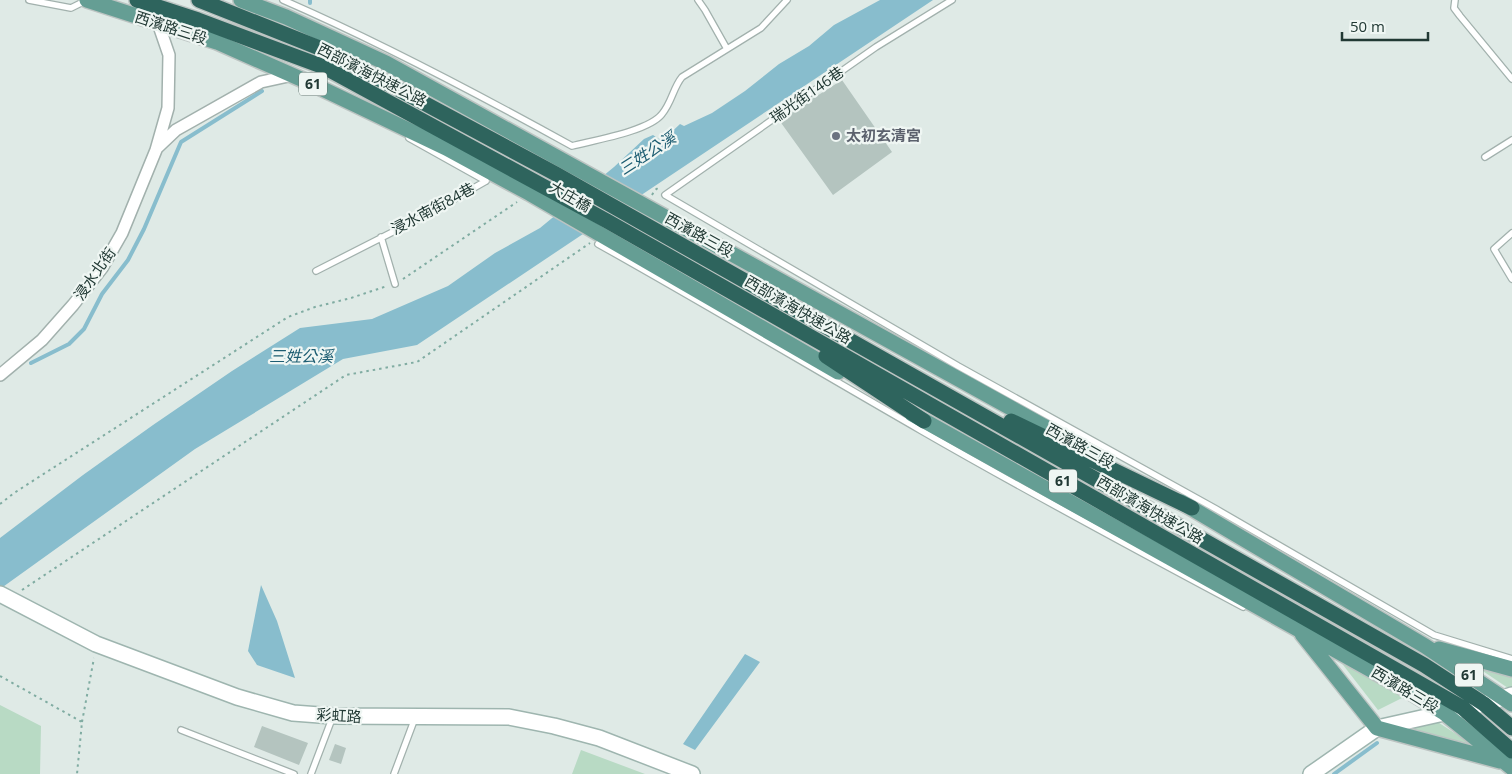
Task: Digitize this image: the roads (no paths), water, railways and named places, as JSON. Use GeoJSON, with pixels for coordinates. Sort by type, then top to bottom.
{"type":"FeatureCollection","features":[{"type":"Feature","properties":{"kind":"highway","name":"西部濱海快速公路"},"geometry":{"type":"LineString","coordinates":[[137,0],[198,20],[324,67],[553,191]]}},
{"type":"Feature","properties":{"kind":"highway","name":"西部濱海快速公路"},"geometry":{"type":"LineString","coordinates":[[199,0],[327,51],[567,180]]}},
{"type":"Feature","properties":{"kind":"highway","name":"大庄橋"},"geometry":{"type":"LineString","coordinates":[[567,180],[621,210]]}},
{"type":"Feature","properties":{"kind":"highway","name":"大庄橋"},"geometry":{"type":"LineString","coordinates":[[553,191],[607,221]]}},
{"type":"Feature","properties":{"kind":"highway","name":"西部濱海快速公路"},"geometry":{"type":"LineString","coordinates":[[621,210],[1424,665],[1484,704],[1512,728]]}},
{"type":"Feature","properties":{"kind":"highway","name":"西部濱海快速公路"},"geometry":{"type":"LineString","coordinates":[[607,221],[1462,708],[1508,764]]}},
{"type":"Feature","properties":{"kind":"highway"},"geometry":{"type":"LineString","coordinates":[[707,279],[924,421]]}},
{"type":"Feature","properties":{"kind":"highway"},"geometry":{"type":"LineString","coordinates":[[884,359],[1192,508]]}},
{"type":"Feature","properties":{"kind":"main road","name":"西濱路三段"},"geometry":{"type":"LineString","coordinates":[[87,0],[217,42],[293,75],[446,148],[523,198]]}},
{"type":"Feature","properties":{"kind":"main road","name":"大庄橋"},"geometry":{"type":"LineString","coordinates":[[241,0],[286,17],[386,63],[639,202]]}},
{"type":"Feature","properties":{"kind":"main road","name":"大庄橋"},"geometry":{"type":"LineString","coordinates":[[523,198],[596,238]]}},
{"type":"Feature","properties":{"kind":"main road","name":"西濱路三段"},"geometry":{"type":"LineString","coordinates":[[639,202],[1429,640],[1509,699]]}},
{"type":"Feature","properties":{"kind":"main road","name":"西濱路三段"},"geometry":{"type":"LineString","coordinates":[[596,238],[1298,633],[1407,690],[1443,712],[1508,764]]}},
{"type":"Feature","properties":{"kind":"main road"},"geometry":{"type":"LineString","coordinates":[[1298,633],[1382,734],[1508,764]]}},
{"type":"Feature","properties":{"kind":"main road"},"geometry":{"type":"LineString","coordinates":[[1429,640],[1512,669]]}},
{"type":"Feature","properties":{"kind":"street","name":"浸水北街"},"geometry":{"type":"LineString","coordinates":[[0,376],[42,340],[74,305],[102,268],[122,233],[156,150],[168,108],[169,55],[158,23]]}},
{"type":"Feature","properties":{"kind":"street","name":"浸水北街"},"geometry":{"type":"LineString","coordinates":[[156,150],[176,130],[261,82],[293,75]]}},
{"type":"Feature","properties":{"kind":"street","name":"彩虹路"},"geometry":{"type":"LineString","coordinates":[[4,597],[96,644],[237,697],[293,713],[415,718],[510,717],[599,738],[692,774]]}},
{"type":"Feature","properties":{"kind":"street"},"geometry":{"type":"LineString","coordinates":[[1311,774],[1382,734],[1443,712],[1509,699]]}},
{"type":"Feature","properties":{"kind":"lane","name":"西濱路三段"},"geometry":{"type":"LineString","coordinates":[[29,0],[71,8],[87,0]]}},
{"type":"Feature","properties":{"kind":"lane"},"geometry":{"type":"LineString","coordinates":[[283,0],[326,18],[463,87],[572,146],[646,126],[661,116],[671,103],[676,85],[682,76],[761,28],[787,0]]}},
{"type":"Feature","properties":{"kind":"lane"},"geometry":{"type":"LineString","coordinates":[[698,0],[706,10],[727,49]]}},
{"type":"Feature","properties":{"kind":"lane","name":"瑞光街146巷"},"geometry":{"type":"LineString","coordinates":[[664,194],[876,47],[952,0]]}},
{"type":"Feature","properties":{"kind":"lane"},"geometry":{"type":"LineString","coordinates":[[1455,0],[1454,8],[1512,79]]}},
{"type":"Feature","properties":{"kind":"lane","name":"西濱路三段"},"geometry":{"type":"LineString","coordinates":[[310,83],[316,92],[374,119],[486,181]]}},
{"type":"Feature","properties":{"kind":"lane"},"geometry":{"type":"LineString","coordinates":[[1486,157],[1512,140]]}},
{"type":"Feature","properties":{"kind":"lane","name":"浸水南街84巷"},"geometry":{"type":"LineString","coordinates":[[316,271],[486,181]]}},
{"type":"Feature","properties":{"kind":"lane","name":"西濱路三段"},"geometry":{"type":"LineString","coordinates":[[664,194],[932,351],[1208,504],[1429,640]]}},
{"type":"Feature","properties":{"kind":"lane"},"geometry":{"type":"LineString","coordinates":[[1512,233],[1494,249],[1512,279]]}},
{"type":"Feature","properties":{"kind":"lane","name":"浸水南街84巷"},"geometry":{"type":"LineString","coordinates":[[381,237],[395,284]]}},
{"type":"Feature","properties":{"kind":"lane"},"geometry":{"type":"LineString","coordinates":[[596,238],[695,298],[999,474],[1247,609]]}},
{"type":"Feature","properties":{"kind":"lane","name":"西濱路三段"},"geometry":{"type":"LineString","coordinates":[[1264,618],[1298,633]]}},
{"type":"Feature","properties":{"kind":"lane"},"geometry":{"type":"LineString","coordinates":[[1429,640],[1512,659]]}},
{"type":"Feature","properties":{"kind":"lane"},"geometry":{"type":"LineString","coordinates":[[311,774],[333,716]]}},
{"type":"Feature","properties":{"kind":"lane"},"geometry":{"type":"LineString","coordinates":[[394,774],[415,718]]}},
{"type":"Feature","properties":{"kind":"lane"},"geometry":{"type":"LineString","coordinates":[[181,730],[294,774]]}},
{"type":"Feature","properties":{"kind":"lane"},"geometry":{"type":"LineString","coordinates":[[1416,746],[1508,764]]}},
{"type":"Feature","properties":{"kind":"water","name":"三姓公溪"},"geometry":{"type":"Polygon","coordinates":[[[880,0],[933,0],[417,345],[343,359],[195,449],[0,589],[0,538],[83,475],[232,371],[300,328],[372,319],[448,286],[495,253],[540,228],[614,167],[644,139],[653,135],[662,141],[680,124],[684,126],[712,113],[745,91],[779,64],[809,46],[834,25],[880,0]]]}},
{"type":"Feature","properties":{"kind":"water"},"geometry":{"type":"Polygon","coordinates":[[[261,585],[277,621],[295,678],[257,665],[248,651],[261,585]]]}},
{"type":"Feature","properties":{"kind":"water"},"geometry":{"type":"Polygon","coordinates":[[[745,654],[760,662],[695,750],[683,744],[745,654]]]}},
{"type":"Feature","properties":{"kind":"waterway"},"geometry":{"type":"LineString","coordinates":[[31,363],[69,344],[84,329],[102,294],[128,260],[144,229],[181,142],[262,91]]}},
{"type":"Feature","properties":{"kind":"waterway"},"geometry":{"type":"LineString","coordinates":[[1334,774],[1377,743]]}},
{"type":"Feature","properties":{"kind":"place","name":"太初玄清宮"},"geometry":{"type":"Point","coordinates":[836,136]}}]}
